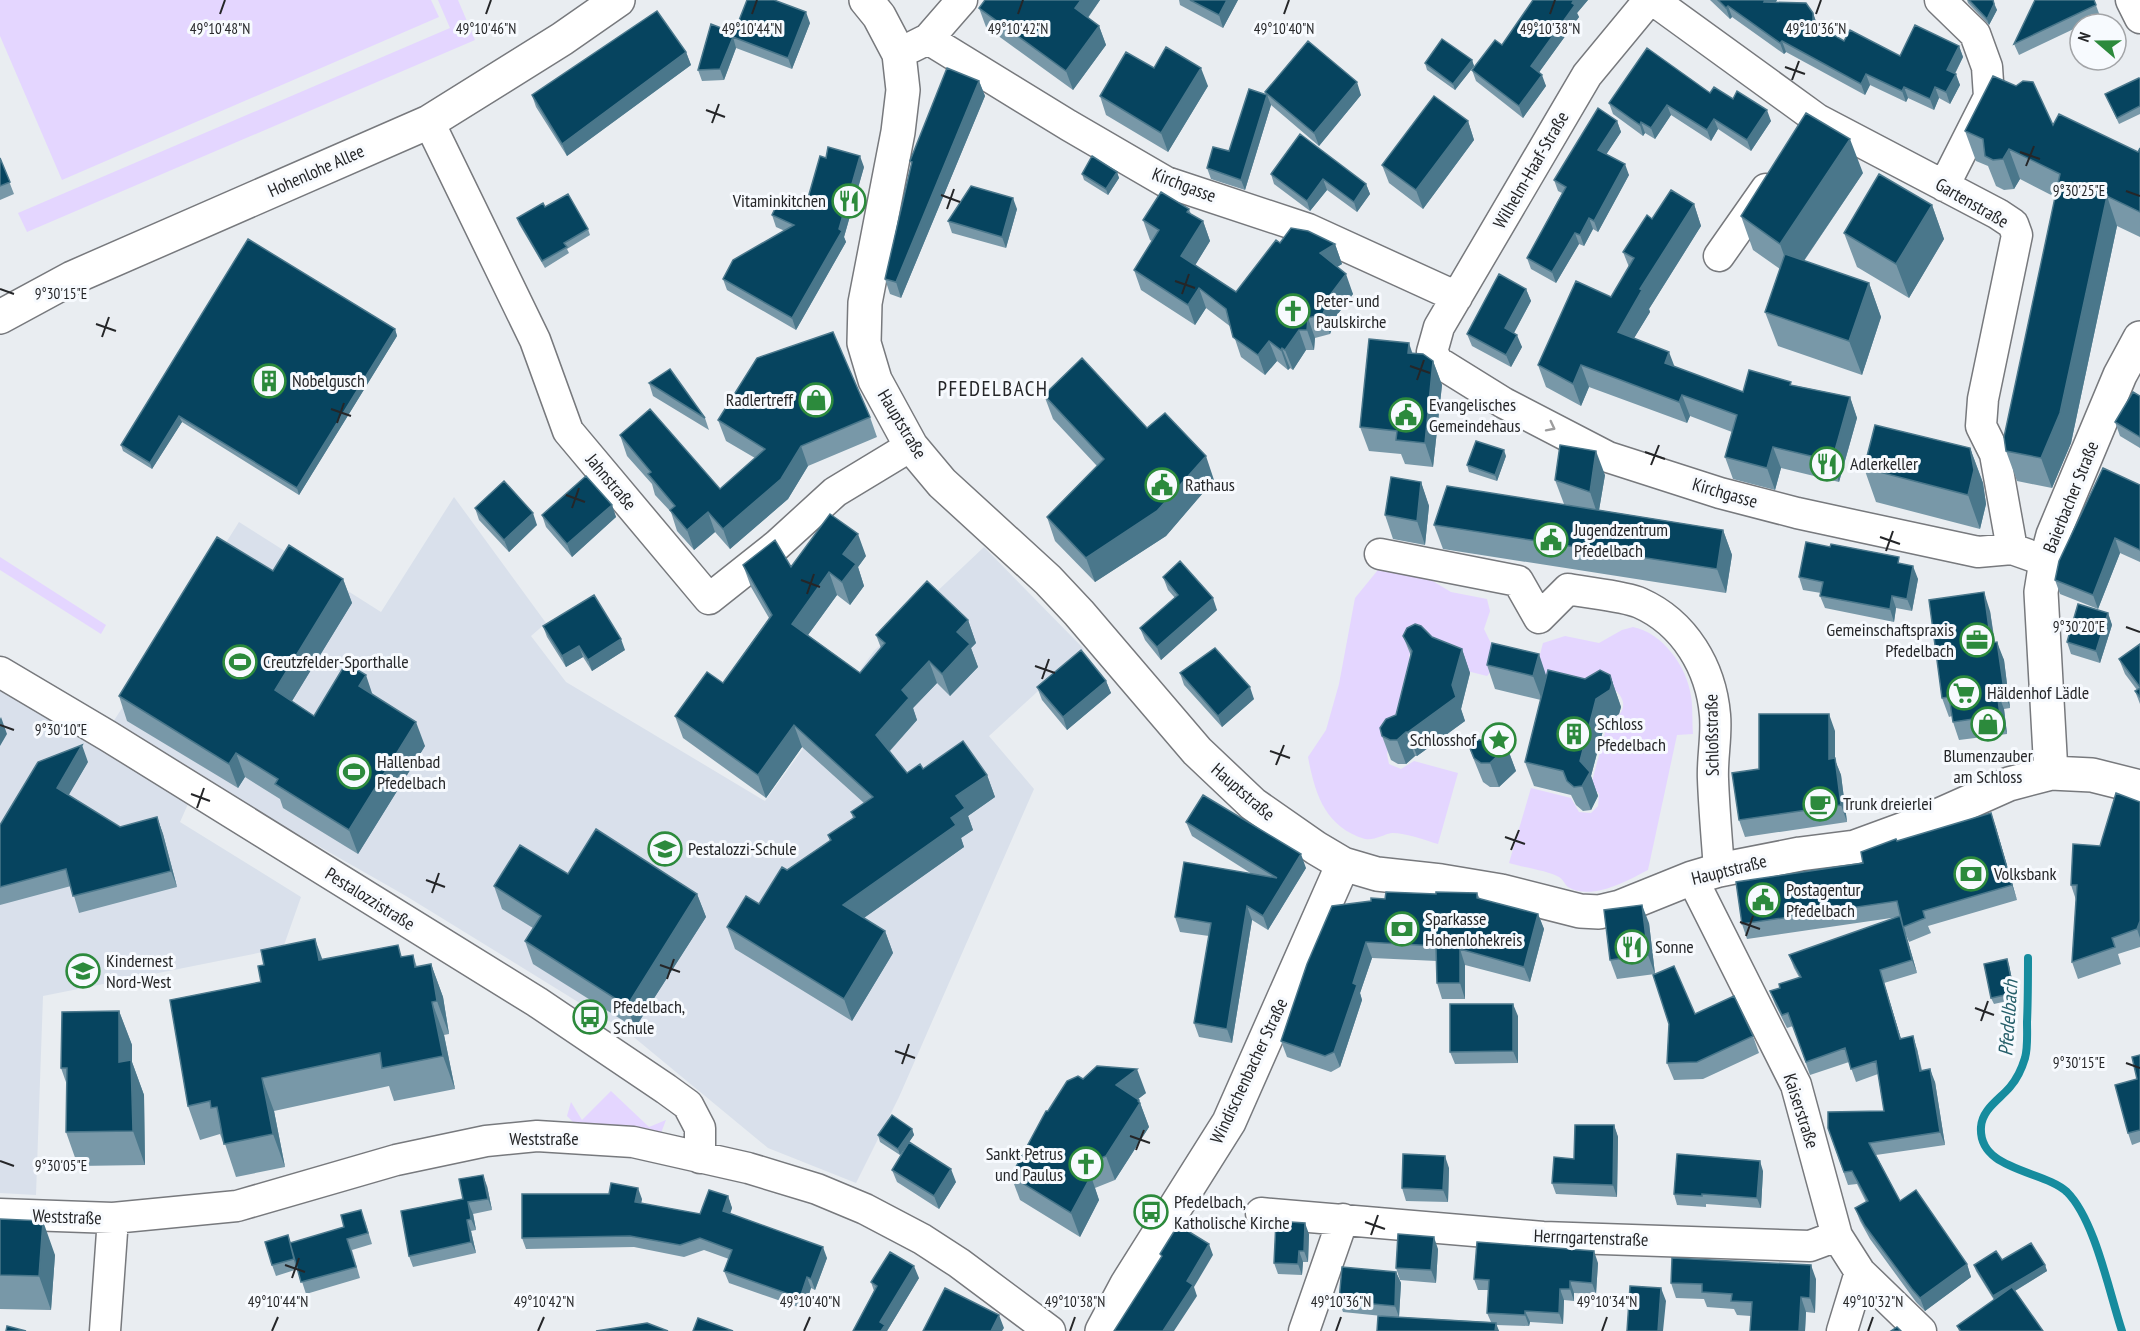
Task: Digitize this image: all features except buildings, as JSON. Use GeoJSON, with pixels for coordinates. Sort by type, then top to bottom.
{"type":"FeatureCollection","features":[{"type":"Feature","properties":{"kind":"main road","name":"Hohenlohe Allee"},"geometry":{"type":"LineString","coordinates":[[0,317],[72,278],[429,122],[562,39],[618,0]]}},
{"type":"Feature","properties":{"kind":"main road","name":"Hauptstraße"},"geometry":{"type":"LineString","coordinates":[[866,0],[879,16],[899,54],[903,90],[898,132],[866,303],[864,343],[875,380],[911,446],[942,483],[1048,580],[1072,605],[1197,751],[1253,804],[1316,848],[1342,864],[1377,874],[1501,891],[1580,911],[1599,912],[1620,907],[1706,874],[1800,854],[1855,847],[1926,821],[2008,784],[2051,773],[2092,775],[2140,787]]}},
{"type":"Feature","properties":{"kind":"main road","name":"Baierbacher Straße"},"geometry":{"type":"LineString","coordinates":[[2051,773],[2041,592],[2046,561],[2053,536],[2120,375],[2140,338]]}},
{"type":"Feature","properties":{"kind":"main road","name":"Windischenbacher Straße"},"geometry":{"type":"LineString","coordinates":[[1102,1331],[1127,1284],[1228,1122],[1342,864]]}},
{"type":"Feature","properties":{"kind":"street"},"geometry":{"type":"LineString","coordinates":[[899,54],[928,39],[962,0]]}},
{"type":"Feature","properties":{"kind":"street","name":"Gartenstraße"},"geometry":{"type":"LineString","coordinates":[[1651,0],[1810,128],[1944,186],[2013,224],[2017,235],[1983,399],[1982,426],[1995,454],[2012,549]]}},
{"type":"Feature","properties":{"kind":"street","name":"Wilhelm-Haaf-Straße"},"geometry":{"type":"LineString","coordinates":[[1432,352],[1439,327],[1587,75],[1651,0]]}},
{"type":"Feature","properties":{"kind":"street"},"geometry":{"type":"LineString","coordinates":[[1941,0],[1975,34],[1987,67],[1989,97],[1944,186]]}},
{"type":"Feature","properties":{"kind":"street"},"geometry":{"type":"LineString","coordinates":[[2131,0],[2140,18]]}},
{"type":"Feature","properties":{"kind":"street","name":"Kirchgasse"},"geometry":{"type":"LineString","coordinates":[[928,39],[1166,182],[1308,229],[1457,297]]}},
{"type":"Feature","properties":{"kind":"street","name":"Jahnstraße"},"geometry":{"type":"LineString","coordinates":[[429,122],[535,340],[568,431],[709,599],[777,545],[835,492],[911,446]]}},
{"type":"Feature","properties":{"kind":"street"},"geometry":{"type":"LineString","coordinates":[[1719,256],[1784,164]]}},
{"type":"Feature","properties":{"kind":"street","name":"Kirchgasse"},"geometry":{"type":"LineString","coordinates":[[1432,352],[1438,362],[1504,403],[1608,457],[1720,493],[1797,513],[1978,552],[2012,549],[2046,561]]}},
{"type":"Feature","properties":{"kind":"street","name":"Schloßstraße"},"geometry":{"type":"LineString","coordinates":[[1380,554],[1518,581],[1539,618],[1568,589],[1639,603],[1672,622],[1688,641],[1711,685],[1715,717],[1706,874]]}},
{"type":"Feature","properties":{"kind":"street","name":"Pestalozzistraße"},"geometry":{"type":"LineString","coordinates":[[0,672],[118,742],[527,996],[666,1089],[688,1105],[700,1128],[700,1158]]}},
{"type":"Feature","properties":{"kind":"street","name":"Kaiserstraße"},"geometry":{"type":"LineString","coordinates":[[1706,874],[1796,1085],[1837,1236],[1860,1272],[1921,1331]]}},
{"type":"Feature","properties":{"kind":"street","name":"Weststraße"},"geometry":{"type":"LineString","coordinates":[[0,1214],[113,1218],[237,1206],[396,1160],[486,1140],[537,1136],[633,1142],[748,1168],[817,1189],[865,1209],[922,1239],[959,1263],[1050,1331]]}},
{"type":"Feature","properties":{"kind":"street","name":"Herrngartenstraße"},"geometry":{"type":"LineString","coordinates":[[1261,1212],[1418,1228],[1543,1237],[1810,1246],[1837,1236]]}},
{"type":"Feature","properties":{"kind":"street"},"geometry":{"type":"LineString","coordinates":[[105,1331],[113,1218]]}},
{"type":"Feature","properties":{"kind":"street"},"geometry":{"type":"LineString","coordinates":[[1304,1331],[1343,1219]]}},
{"type":"Feature","properties":{"kind":"street"},"geometry":{"type":"LineString","coordinates":[[1842,1331],[1860,1272]]}},
{"type":"Feature","properties":{"kind":"shaded area"},"geometry":{"type":"Polygon","coordinates":[[[0,0],[431,0],[439,17],[62,180],[0,36],[0,0]]]}},
{"type":"Feature","properties":{"kind":"shaded area"},"geometry":{"type":"Polygon","coordinates":[[[438,0],[458,0],[475,40],[27,232],[18,213],[450,28],[438,0]]]}},
{"type":"Feature","properties":{"kind":"shaded area","name":"Pestalozzi-Schule"},"geometry":{"type":"Polygon","coordinates":[[[454,497],[546,623],[531,636],[566,682],[765,801],[874,651],[984,547],[1084,649],[989,736],[1034,789],[899,1097],[856,1183],[768,1148],[630,1034],[406,896],[110,727],[239,522],[381,612],[454,497]]]}},
{"type":"Feature","properties":{"kind":"shaded area"},"geometry":{"type":"Polygon","coordinates":[[[0,557],[106,625],[101,634],[0,570],[0,557]]]}},
{"type":"Feature","properties":{"kind":"shaded area"},"geometry":{"type":"Polygon","coordinates":[[[1382,565],[1421,574],[1451,592],[1487,599],[1490,611],[1484,629],[1500,662],[1487,676],[1467,671],[1416,648],[1409,655],[1410,664],[1387,754],[1389,764],[1401,769],[1414,761],[1458,773],[1438,844],[1398,833],[1372,839],[1351,834],[1331,818],[1324,807],[1314,784],[1308,757],[1326,730],[1339,684],[1355,598],[1382,565]]]}},
{"type":"Feature","properties":{"kind":"shaded area"},"geometry":{"type":"Polygon","coordinates":[[[1633,627],[1654,636],[1679,663],[1689,685],[1693,734],[1677,735],[1648,870],[1609,888],[1588,892],[1577,891],[1568,887],[1554,875],[1509,863],[1531,788],[1571,798],[1579,812],[1591,813],[1598,806],[1599,794],[1591,785],[1608,722],[1618,716],[1623,704],[1615,690],[1535,673],[1543,643],[1565,636],[1599,643],[1622,630],[1633,627]]]}},
{"type":"Feature","properties":{"kind":"shaded area","name":"Kindernest Nord-West"},"geometry":{"type":"Polygon","coordinates":[[[0,688],[188,804],[180,822],[301,897],[283,948],[43,996],[36,1195],[0,1193],[0,688]]]}},
{"type":"Feature","properties":{"kind":"shaded area"},"geometry":{"type":"Polygon","coordinates":[[[611,1091],[649,1127],[666,1120],[661,1133],[577,1126],[567,1116],[571,1102],[582,1120],[611,1091]]]}},
{"type":"Feature","properties":{"kind":"waterway","name":"Pfedelbach"},"geometry":{"type":"LineString","coordinates":[[2028,958],[2025,1058],[2012,1084],[1985,1115],[1981,1127],[1983,1142],[1990,1153],[2001,1161],[2057,1185],[2067,1192],[2077,1204],[2093,1238],[2122,1331]]}},
{"type":"Feature","properties":{"kind":"place","name":"Vitaminkitchen"},"geometry":{"type":"Point","coordinates":[849,201]}},
{"type":"Feature","properties":{"kind":"place","name":"Peter- und Paulskirche"},"geometry":{"type":"Point","coordinates":[1293,311]}},
{"type":"Feature","properties":{"kind":"place","name":"Nobelgusch"},"geometry":{"type":"Point","coordinates":[269,381]}},
{"type":"Feature","properties":{"kind":"place","name":"Radlertreff"},"geometry":{"type":"Point","coordinates":[816,400]}},
{"type":"Feature","properties":{"kind":"place","name":"Evangelisches Gemeindehaus"},"geometry":{"type":"Point","coordinates":[1406,415]}},
{"type":"Feature","properties":{"kind":"place","name":"Adlerkeller"},"geometry":{"type":"Point","coordinates":[1827,464]}},
{"type":"Feature","properties":{"kind":"place","name":"Rathaus"},"geometry":{"type":"Point","coordinates":[1162,485]}},
{"type":"Feature","properties":{"kind":"place","name":"Jugendzentrum Pfedelbach"},"geometry":{"type":"Point","coordinates":[1551,540]}},
{"type":"Feature","properties":{"kind":"place","name":"Gemeinschaftspraxis Pfedelbach"},"geometry":{"type":"Point","coordinates":[1977,640]}},
{"type":"Feature","properties":{"kind":"place","name":"Creutzfelder-Sporthalle"},"geometry":{"type":"Point","coordinates":[240,662]}},
{"type":"Feature","properties":{"kind":"place","name":"Häldenhof Lädle"},"geometry":{"type":"Point","coordinates":[1964,693]}},
{"type":"Feature","properties":{"kind":"place","name":"Blumenzauber am Schloss"},"geometry":{"type":"Point","coordinates":[1988,724]}},
{"type":"Feature","properties":{"kind":"place","name":"Schloss Pfedelbach"},"geometry":{"type":"Point","coordinates":[1574,734]}},
{"type":"Feature","properties":{"kind":"place","name":"Schlosshof"},"geometry":{"type":"Point","coordinates":[1499,740]}},
{"type":"Feature","properties":{"kind":"place","name":"Hallenbad Pfedelbach"},"geometry":{"type":"Point","coordinates":[354,772]}},
{"type":"Feature","properties":{"kind":"place","name":"Trunk dreierlei"},"geometry":{"type":"Point","coordinates":[1820,804]}},
{"type":"Feature","properties":{"kind":"place","name":"Pestalozzi-Schule"},"geometry":{"type":"Point","coordinates":[665,849]}},
{"type":"Feature","properties":{"kind":"place","name":"Volksbank"},"geometry":{"type":"Point","coordinates":[1971,874]}},
{"type":"Feature","properties":{"kind":"place","name":"Postagentur Pfedelbach"},"geometry":{"type":"Point","coordinates":[1763,900]}},
{"type":"Feature","properties":{"kind":"place","name":"Sparkasse Hohenlohekreis"},"geometry":{"type":"Point","coordinates":[1402,929]}},
{"type":"Feature","properties":{"kind":"place","name":"Sonne"},"geometry":{"type":"Point","coordinates":[1632,947]}},
{"type":"Feature","properties":{"kind":"place","name":"Kindernest Nord-West"},"geometry":{"type":"Point","coordinates":[83,971]}},
{"type":"Feature","properties":{"kind":"place","name":"Pfedelbach, Schule"},"geometry":{"type":"Point","coordinates":[590,1017]}},
{"type":"Feature","properties":{"kind":"place","name":"Sankt Petrus und Paulus"},"geometry":{"type":"Point","coordinates":[1086,1164]}},
{"type":"Feature","properties":{"kind":"place","name":"Pfedelbach, Katholische Kirche"},"geometry":{"type":"Point","coordinates":[1151,1212]}},
{"type":"Feature","properties":{"kind":"district","name":"PFEDELBACH"},"geometry":{"type":"Point","coordinates":[993,389]}}]}
